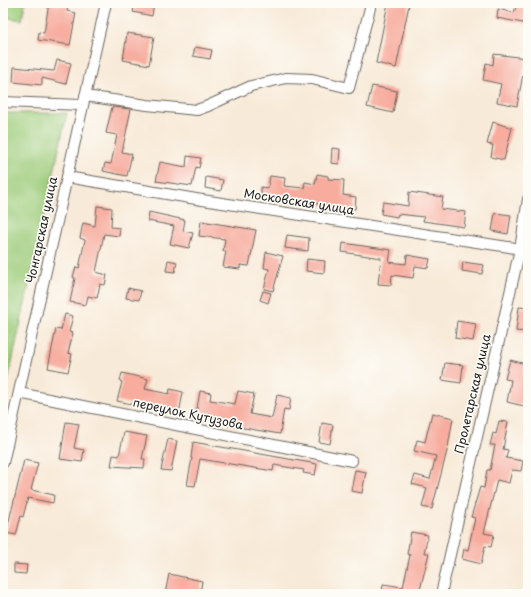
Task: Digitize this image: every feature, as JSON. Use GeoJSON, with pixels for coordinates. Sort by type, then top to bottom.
{"type":"FeatureCollection","features":[{"type":"Feature","properties":{"kind":"street","name":"Чонгарская улица"},"geometry":{"type":"LineString","coordinates":[[3,463],[106,3]]}},
{"type":"Feature","properties":{"kind":"street"},"geometry":{"type":"LineString","coordinates":[[3,102],[84,100],[197,110],[251,86],[286,78],[312,78],[349,88],[370,8]]}},
{"type":"Feature","properties":{"kind":"street","name":"Московская улица"},"geometry":{"type":"LineString","coordinates":[[67,177],[196,199],[524,249]]}},
{"type":"Feature","properties":{"kind":"street","name":"Пролетарская улица"},"geometry":{"type":"LineString","coordinates":[[441,594],[524,249],[528,199]]}},
{"type":"Feature","properties":{"kind":"street","name":"переулок Кутузова"},"geometry":{"type":"LineString","coordinates":[[19,393],[352,461]]}},
{"type":"Feature","properties":{"kind":"green space"},"geometry":{"type":"Polygon","coordinates":[[[3,3],[25,3],[22,20],[3,17],[3,3]]]}},
{"type":"Feature","properties":{"kind":"green space"},"geometry":{"type":"Polygon","coordinates":[[[3,113],[67,113],[3,403],[3,113]]]}},
{"type":"Feature","properties":{"kind":"building"},"geometry":{"type":"Polygon","coordinates":[[[49,3],[68,6],[67,11],[76,13],[70,45],[38,40],[39,32],[44,33],[49,3]]]}},
{"type":"Feature","properties":{"kind":"building"},"geometry":{"type":"Polygon","coordinates":[[[135,3],[154,3],[152,16],[133,12],[135,3]]]}},
{"type":"Feature","properties":{"kind":"building"},"geometry":{"type":"Polygon","coordinates":[[[388,3],[409,5],[396,68],[376,63],[388,3]]]}},
{"type":"Feature","properties":{"kind":"building"},"geometry":{"type":"Polygon","coordinates":[[[517,3],[528,3],[528,24],[497,18],[498,9],[514,13],[517,3]]]}},
{"type":"Feature","properties":{"kind":"building"},"geometry":{"type":"Polygon","coordinates":[[[127,33],[154,37],[149,65],[123,60],[127,33]]]}},
{"type":"Feature","properties":{"kind":"building"},"geometry":{"type":"Polygon","coordinates":[[[195,47],[212,50],[210,59],[193,56],[195,47]]]}},
{"type":"Feature","properties":{"kind":"building"},"geometry":{"type":"Polygon","coordinates":[[[494,54],[526,58],[517,106],[497,102],[501,84],[483,80],[486,63],[493,65],[494,54]]]}},
{"type":"Feature","properties":{"kind":"building"},"geometry":{"type":"Polygon","coordinates":[[[57,60],[71,63],[66,84],[42,78],[42,85],[13,82],[14,67],[54,71],[57,60]]]}},
{"type":"Feature","properties":{"kind":"building"},"geometry":{"type":"Polygon","coordinates":[[[372,86],[397,91],[393,113],[367,107],[372,86]]]}},
{"type":"Feature","properties":{"kind":"building"},"geometry":{"type":"Polygon","coordinates":[[[112,107],[131,109],[122,152],[132,154],[127,176],[103,171],[105,163],[111,164],[117,135],[106,133],[112,107]]]}},
{"type":"Feature","properties":{"kind":"building"},"geometry":{"type":"Polygon","coordinates":[[[493,122],[512,128],[504,160],[491,157],[493,145],[487,144],[493,122]]]}},
{"type":"Feature","properties":{"kind":"building"},"geometry":{"type":"Polygon","coordinates":[[[332,148],[340,149],[339,164],[331,163],[332,148]]]}},
{"type":"Feature","properties":{"kind":"building"},"geometry":{"type":"Polygon","coordinates":[[[187,156],[201,158],[199,168],[196,167],[192,186],[156,181],[160,162],[186,167],[187,156]]]}},
{"type":"Feature","properties":{"kind":"building"},"geometry":{"type":"Polygon","coordinates":[[[317,174],[328,176],[328,179],[344,180],[343,195],[356,197],[355,209],[261,196],[261,187],[268,188],[270,176],[285,178],[284,186],[304,188],[305,182],[315,184],[317,174]]]}},
{"type":"Feature","properties":{"kind":"building"},"geometry":{"type":"Polygon","coordinates":[[[206,177],[223,180],[221,191],[205,188],[206,177]]]}},
{"type":"Feature","properties":{"kind":"building"},"geometry":{"type":"Polygon","coordinates":[[[409,192],[443,197],[441,209],[466,212],[464,227],[423,221],[424,217],[398,214],[397,217],[381,214],[383,202],[408,206],[409,192]]]}},
{"type":"Feature","properties":{"kind":"building"},"geometry":{"type":"Polygon","coordinates":[[[97,206],[112,208],[111,227],[120,228],[119,236],[104,234],[96,272],[107,275],[105,285],[100,284],[97,298],[88,296],[86,305],[70,302],[75,278],[73,277],[76,267],[79,268],[85,240],[80,238],[83,223],[95,226],[97,206]]]}},
{"type":"Feature","properties":{"kind":"building"},"geometry":{"type":"Polygon","coordinates":[[[149,212],[185,220],[183,231],[193,233],[189,248],[170,244],[174,226],[148,221],[149,212]]]}},
{"type":"Feature","properties":{"kind":"building"},"geometry":{"type":"Polygon","coordinates":[[[495,213],[511,215],[508,234],[492,231],[495,213]]]}},
{"type":"Feature","properties":{"kind":"building"},"geometry":{"type":"Polygon","coordinates":[[[201,221],[256,230],[249,266],[240,265],[240,269],[223,267],[226,251],[223,251],[225,239],[199,236],[201,221]]]}},
{"type":"Feature","properties":{"kind":"building"},"geometry":{"type":"Polygon","coordinates":[[[287,235],[309,238],[308,251],[285,248],[287,235]]]}},
{"type":"Feature","properties":{"kind":"building"},"geometry":{"type":"Polygon","coordinates":[[[343,243],[391,250],[389,262],[406,264],[407,255],[430,259],[428,268],[415,266],[413,278],[392,275],[391,285],[378,284],[381,258],[342,252],[343,243]]]}},
{"type":"Feature","properties":{"kind":"building"},"geometry":{"type":"Polygon","coordinates":[[[266,252],[283,256],[273,291],[264,289],[269,269],[264,268],[266,252]]]}},
{"type":"Feature","properties":{"kind":"building"},"geometry":{"type":"Polygon","coordinates":[[[307,259],[325,261],[324,273],[306,271],[307,259]]]}},
{"type":"Feature","properties":{"kind":"building"},"geometry":{"type":"Polygon","coordinates":[[[168,260],[177,262],[175,272],[166,271],[168,260]]]}},
{"type":"Feature","properties":{"kind":"building"},"geometry":{"type":"Polygon","coordinates":[[[463,262],[484,265],[482,274],[462,271],[463,262]]]}},
{"type":"Feature","properties":{"kind":"building"},"geometry":{"type":"Polygon","coordinates":[[[128,288],[141,291],[139,300],[126,298],[128,288]]]}},
{"type":"Feature","properties":{"kind":"building"},"geometry":{"type":"Polygon","coordinates":[[[263,291],[271,293],[268,303],[260,300],[263,291]]]}},
{"type":"Feature","properties":{"kind":"building"},"geometry":{"type":"Polygon","coordinates":[[[519,307],[528,308],[528,332],[516,331],[519,307]]]}},
{"type":"Feature","properties":{"kind":"building"},"geometry":{"type":"Polygon","coordinates":[[[65,314],[73,316],[69,332],[73,333],[68,353],[72,354],[68,372],[48,368],[56,329],[61,330],[65,314]]]}},
{"type":"Feature","properties":{"kind":"building"},"geometry":{"type":"Polygon","coordinates":[[[457,321],[476,324],[473,341],[455,338],[457,321]]]}},
{"type":"Feature","properties":{"kind":"building"},"geometry":{"type":"Polygon","coordinates":[[[510,360],[526,364],[523,375],[528,376],[528,407],[507,402],[511,380],[505,379],[510,360]]]}},
{"type":"Feature","properties":{"kind":"building"},"geometry":{"type":"Polygon","coordinates":[[[445,363],[463,365],[461,383],[442,380],[445,363]]]}},
{"type":"Feature","properties":{"kind":"building"},"geometry":{"type":"Polygon","coordinates":[[[122,373],[148,379],[145,389],[169,394],[170,389],[183,392],[179,414],[117,401],[122,382],[120,381],[122,373]]]}},
{"type":"Feature","properties":{"kind":"building"},"geometry":{"type":"Polygon","coordinates":[[[200,391],[211,393],[210,400],[235,404],[238,391],[254,394],[250,414],[272,418],[277,395],[291,398],[289,410],[284,409],[280,434],[232,426],[220,422],[221,418],[196,414],[200,391]]]}},
{"type":"Feature","properties":{"kind":"building"},"geometry":{"type":"Polygon","coordinates":[[[432,413],[453,418],[448,447],[432,509],[422,507],[427,488],[412,484],[415,475],[430,479],[436,456],[414,451],[417,440],[425,442],[432,413]]]}},
{"type":"Feature","properties":{"kind":"building"},"geometry":{"type":"Polygon","coordinates":[[[499,421],[508,422],[503,449],[508,450],[506,458],[523,461],[521,471],[512,470],[509,483],[497,480],[484,533],[494,535],[491,547],[485,546],[481,564],[462,559],[464,549],[468,550],[475,518],[471,517],[480,487],[484,488],[487,470],[490,470],[495,445],[490,445],[493,433],[496,434],[499,421]]]}},
{"type":"Feature","properties":{"kind":"building"},"geometry":{"type":"Polygon","coordinates":[[[66,422],[79,424],[74,448],[84,450],[82,462],[60,459],[66,422]]]}},
{"type":"Feature","properties":{"kind":"building"},"geometry":{"type":"Polygon","coordinates":[[[322,423],[333,425],[330,444],[319,442],[322,423]]]}},
{"type":"Feature","properties":{"kind":"building"},"geometry":{"type":"Polygon","coordinates":[[[124,432],[147,436],[142,459],[145,459],[144,468],[111,466],[113,455],[119,456],[124,432]]]}},
{"type":"Feature","properties":{"kind":"building"},"geometry":{"type":"Polygon","coordinates":[[[168,439],[177,441],[171,471],[161,470],[168,439]]]}},
{"type":"Feature","properties":{"kind":"building"},"geometry":{"type":"Polygon","coordinates":[[[193,442],[317,464],[315,475],[303,473],[304,470],[274,465],[273,471],[200,459],[195,486],[187,485],[192,458],[193,442]]]}},
{"type":"Feature","properties":{"kind":"building"},"geometry":{"type":"Polygon","coordinates":[[[24,460],[38,463],[31,490],[54,495],[53,503],[28,498],[16,535],[6,533],[24,460]]]}},
{"type":"Feature","properties":{"kind":"building"},"geometry":{"type":"Polygon","coordinates":[[[355,470],[366,472],[362,493],[351,491],[355,470]]]}},
{"type":"Feature","properties":{"kind":"building"},"geometry":{"type":"Polygon","coordinates":[[[411,532],[428,535],[424,553],[429,553],[419,594],[382,592],[383,584],[403,587],[410,555],[407,554],[411,532]]]}},
{"type":"Feature","properties":{"kind":"building"},"geometry":{"type":"Polygon","coordinates":[[[14,564],[27,565],[26,574],[14,573],[14,564]]]}},
{"type":"Feature","properties":{"kind":"building"},"geometry":{"type":"Polygon","coordinates":[[[169,574],[202,581],[200,594],[165,594],[169,574]]]}}]}
